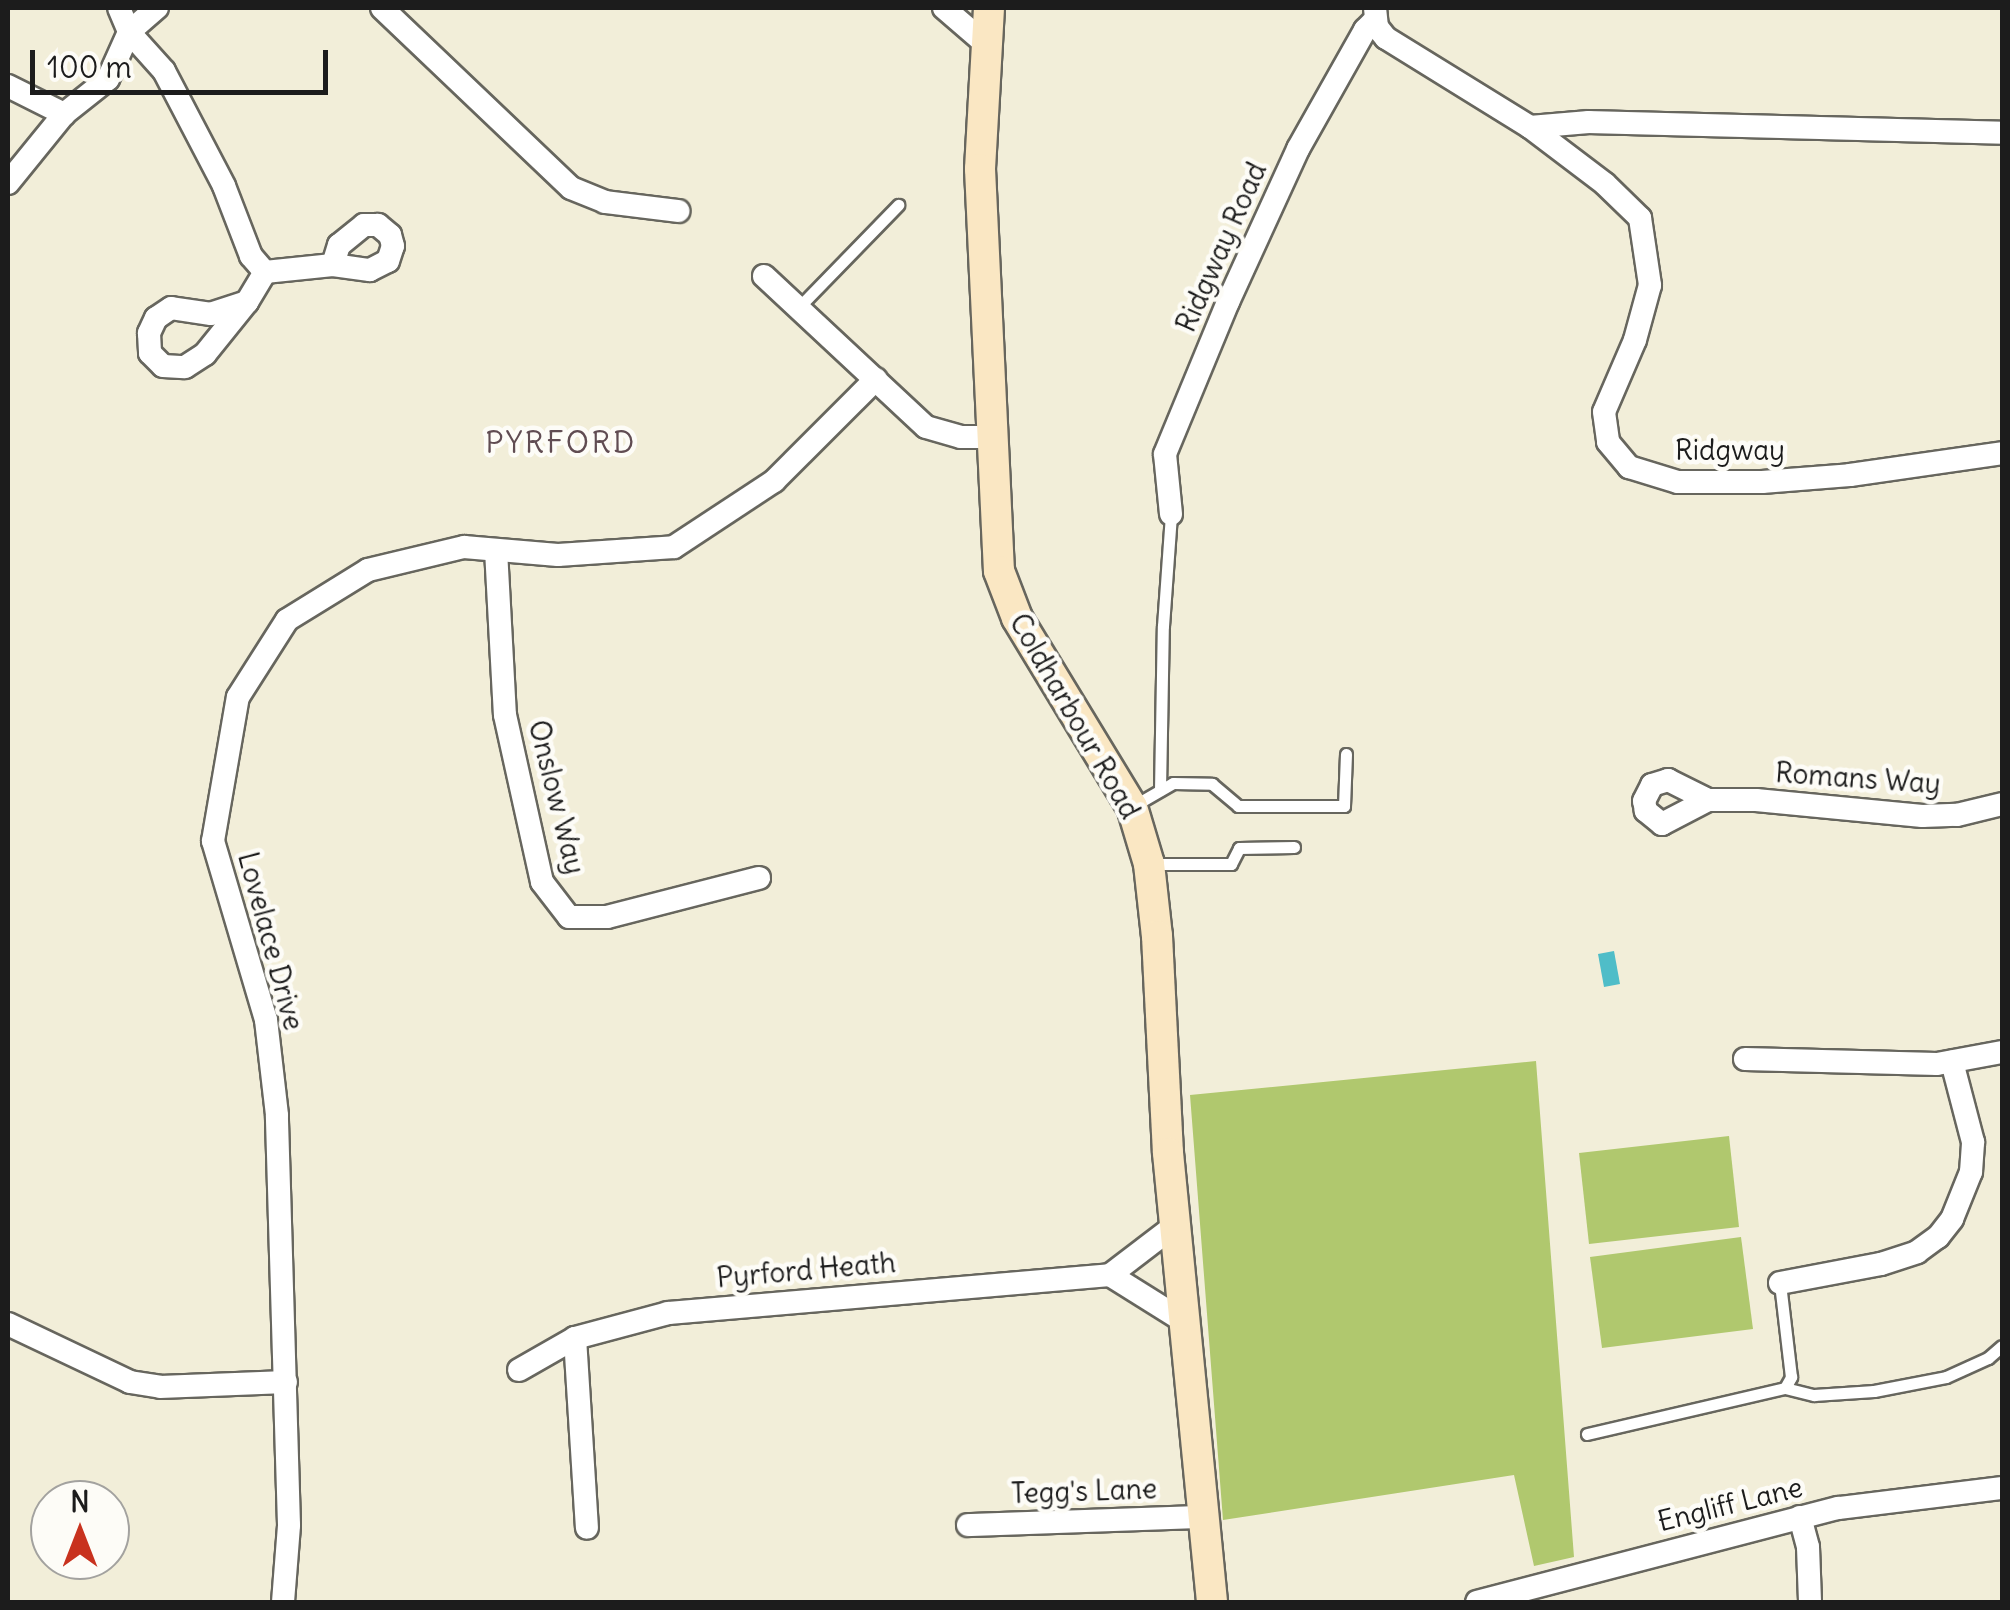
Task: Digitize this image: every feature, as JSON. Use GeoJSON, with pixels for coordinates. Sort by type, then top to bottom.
{"type":"FeatureCollection","features":[{"type":"Feature","properties":{"kind":"main road","name":"Coldharbour Road"},"geometry":{"type":"LineString","coordinates":[[989,8],[980,169],[999,572],[1017,618],[1132,807],[1149,864],[1182,1320],[1212,1602]]}},
{"type":"Feature","properties":{"kind":"street"},"geometry":{"type":"LineString","coordinates":[[119,8],[129,32],[164,71],[224,186],[251,256],[265,272]]}},
{"type":"Feature","properties":{"kind":"street"},"geometry":{"type":"LineString","coordinates":[[8,183],[64,114],[108,79],[129,32],[156,8]]}},
{"type":"Feature","properties":{"kind":"street"},"geometry":{"type":"LineString","coordinates":[[382,8],[571,188],[605,202],[678,211]]}},
{"type":"Feature","properties":{"kind":"street"},"geometry":{"type":"LineString","coordinates":[[944,8],[986,44]]}},
{"type":"Feature","properties":{"kind":"street","name":"Ridgway"},"geometry":{"type":"LineString","coordinates":[[1375,14],[1392,42],[1530,127],[1624,200],[1644,230],[1650,265],[1646,304],[1604,412],[1608,442],[1628,467],[1678,482],[1762,482],[1850,475],[2002,453]]}},
{"type":"Feature","properties":{"kind":"street","name":"Ridgway Road"},"geometry":{"type":"LineString","coordinates":[[1171,514],[1165,454],[1228,302],[1298,149],[1375,14]]}},
{"type":"Feature","properties":{"kind":"street"},"geometry":{"type":"LineString","coordinates":[[8,86],[64,114]]}},
{"type":"Feature","properties":{"kind":"street"},"geometry":{"type":"LineString","coordinates":[[1530,127],[1589,122],[2002,133]]}},
{"type":"Feature","properties":{"kind":"street"},"geometry":{"type":"LineString","coordinates":[[265,272],[333,265]]}},
{"type":"Feature","properties":{"kind":"street"},"geometry":{"type":"LineString","coordinates":[[247,302],[265,272]]}},
{"type":"Feature","properties":{"kind":"street"},"geometry":{"type":"LineString","coordinates":[[764,276],[926,427],[962,437],[992,437]]}},
{"type":"Feature","properties":{"kind":"street","name":"Lovelace Drive"},"geometry":{"type":"LineString","coordinates":[[283,1602],[288,1525],[277,1115],[266,1020],[212,841],[238,697],[287,620],[368,570],[464,547],[558,555],[674,547],[774,481],[876,379]]}},
{"type":"Feature","properties":{"kind":"street","name":"Onslow Way"},"geometry":{"type":"LineString","coordinates":[[496,550],[505,715],[542,882],[569,917],[607,917],[759,878]]}},
{"type":"Feature","properties":{"kind":"street","name":"Romans Way"},"geometry":{"type":"LineString","coordinates":[[1708,800],[1756,800],[1922,816],[1957,815],[2002,804]]}},
{"type":"Feature","properties":{"kind":"street"},"geometry":{"type":"LineString","coordinates":[[1760,1053],[1952,1062],[2002,1052]]}},
{"type":"Feature","properties":{"kind":"street"},"geometry":{"type":"LineString","coordinates":[[1780,1282],[1803,1268],[1917,1252],[1938,1237],[1952,1219],[1971,1172],[1973,1142],[1952,1062]]}},
{"type":"Feature","properties":{"kind":"street"},"geometry":{"type":"LineString","coordinates":[[1174,1226],[1110,1274],[1182,1320]]}},
{"type":"Feature","properties":{"kind":"street","name":"Pyrford Heath"},"geometry":{"type":"LineString","coordinates":[[519,1370],[576,1338],[668,1313],[1110,1274]]}},
{"type":"Feature","properties":{"kind":"street"},"geometry":{"type":"LineString","coordinates":[[8,1324],[130,1382],[160,1387],[286,1382]]}},
{"type":"Feature","properties":{"kind":"street"},"geometry":{"type":"LineString","coordinates":[[576,1338],[587,1528]]}},
{"type":"Feature","properties":{"kind":"street","name":"Engliff Lane"},"geometry":{"type":"LineString","coordinates":[[1476,1602],[1540,1594],[1800,1517],[1912,1496],[2002,1488]]}},
{"type":"Feature","properties":{"kind":"street","name":"Tegg's Lane"},"geometry":{"type":"LineString","coordinates":[[968,1526],[1202,1517]]}},
{"type":"Feature","properties":{"kind":"street"},"geometry":{"type":"LineString","coordinates":[[1800,1517],[1808,1547],[1810,1602]]}},
{"type":"Feature","properties":{"kind":"lane"},"geometry":{"type":"LineString","coordinates":[[798,308],[898,205]]}},
{"type":"Feature","properties":{"kind":"lane"},"geometry":{"type":"LineString","coordinates":[[1160,790],[1162,626],[1171,514]]}},
{"type":"Feature","properties":{"kind":"lane"},"geometry":{"type":"LineString","coordinates":[[1132,807],[1173,783],[1212,784],[1238,806],[1344,806],[1346,754]]}},
{"type":"Feature","properties":{"kind":"lane"},"geometry":{"type":"LineString","coordinates":[[1149,864],[1231,864],[1239,848],[1294,847]]}},
{"type":"Feature","properties":{"kind":"lane"},"geometry":{"type":"LineString","coordinates":[[1780,1282],[1790,1377],[1785,1388]]}},
{"type":"Feature","properties":{"kind":"lane"},"geometry":{"type":"LineString","coordinates":[[1586,1434],[1785,1388],[1814,1394],[1892,1388],[1946,1377],[1988,1358],[2002,1346]]}},
{"type":"Feature","properties":{"kind":"green space"},"geometry":{"type":"Polygon","coordinates":[[[1536,1061],[1574,1557],[1534,1566],[1514,1475],[1223,1520],[1190,1095],[1536,1061]]]}},
{"type":"Feature","properties":{"kind":"green space"},"geometry":{"type":"Polygon","coordinates":[[[1729,1136],[1739,1227],[1589,1244],[1579,1153],[1729,1136]]]}},
{"type":"Feature","properties":{"kind":"green space"},"geometry":{"type":"Polygon","coordinates":[[[1741,1237],[1753,1329],[1602,1348],[1590,1257],[1741,1237]]]}},
{"type":"Feature","properties":{"kind":"water"},"geometry":{"type":"Polygon","coordinates":[[[1614,951],[1620,984],[1604,987],[1598,954],[1614,951]]]}},
{"type":"Feature","properties":{"kind":"district","name":"PYRFORD"},"geometry":{"type":"Point","coordinates":[561,442]}}]}
